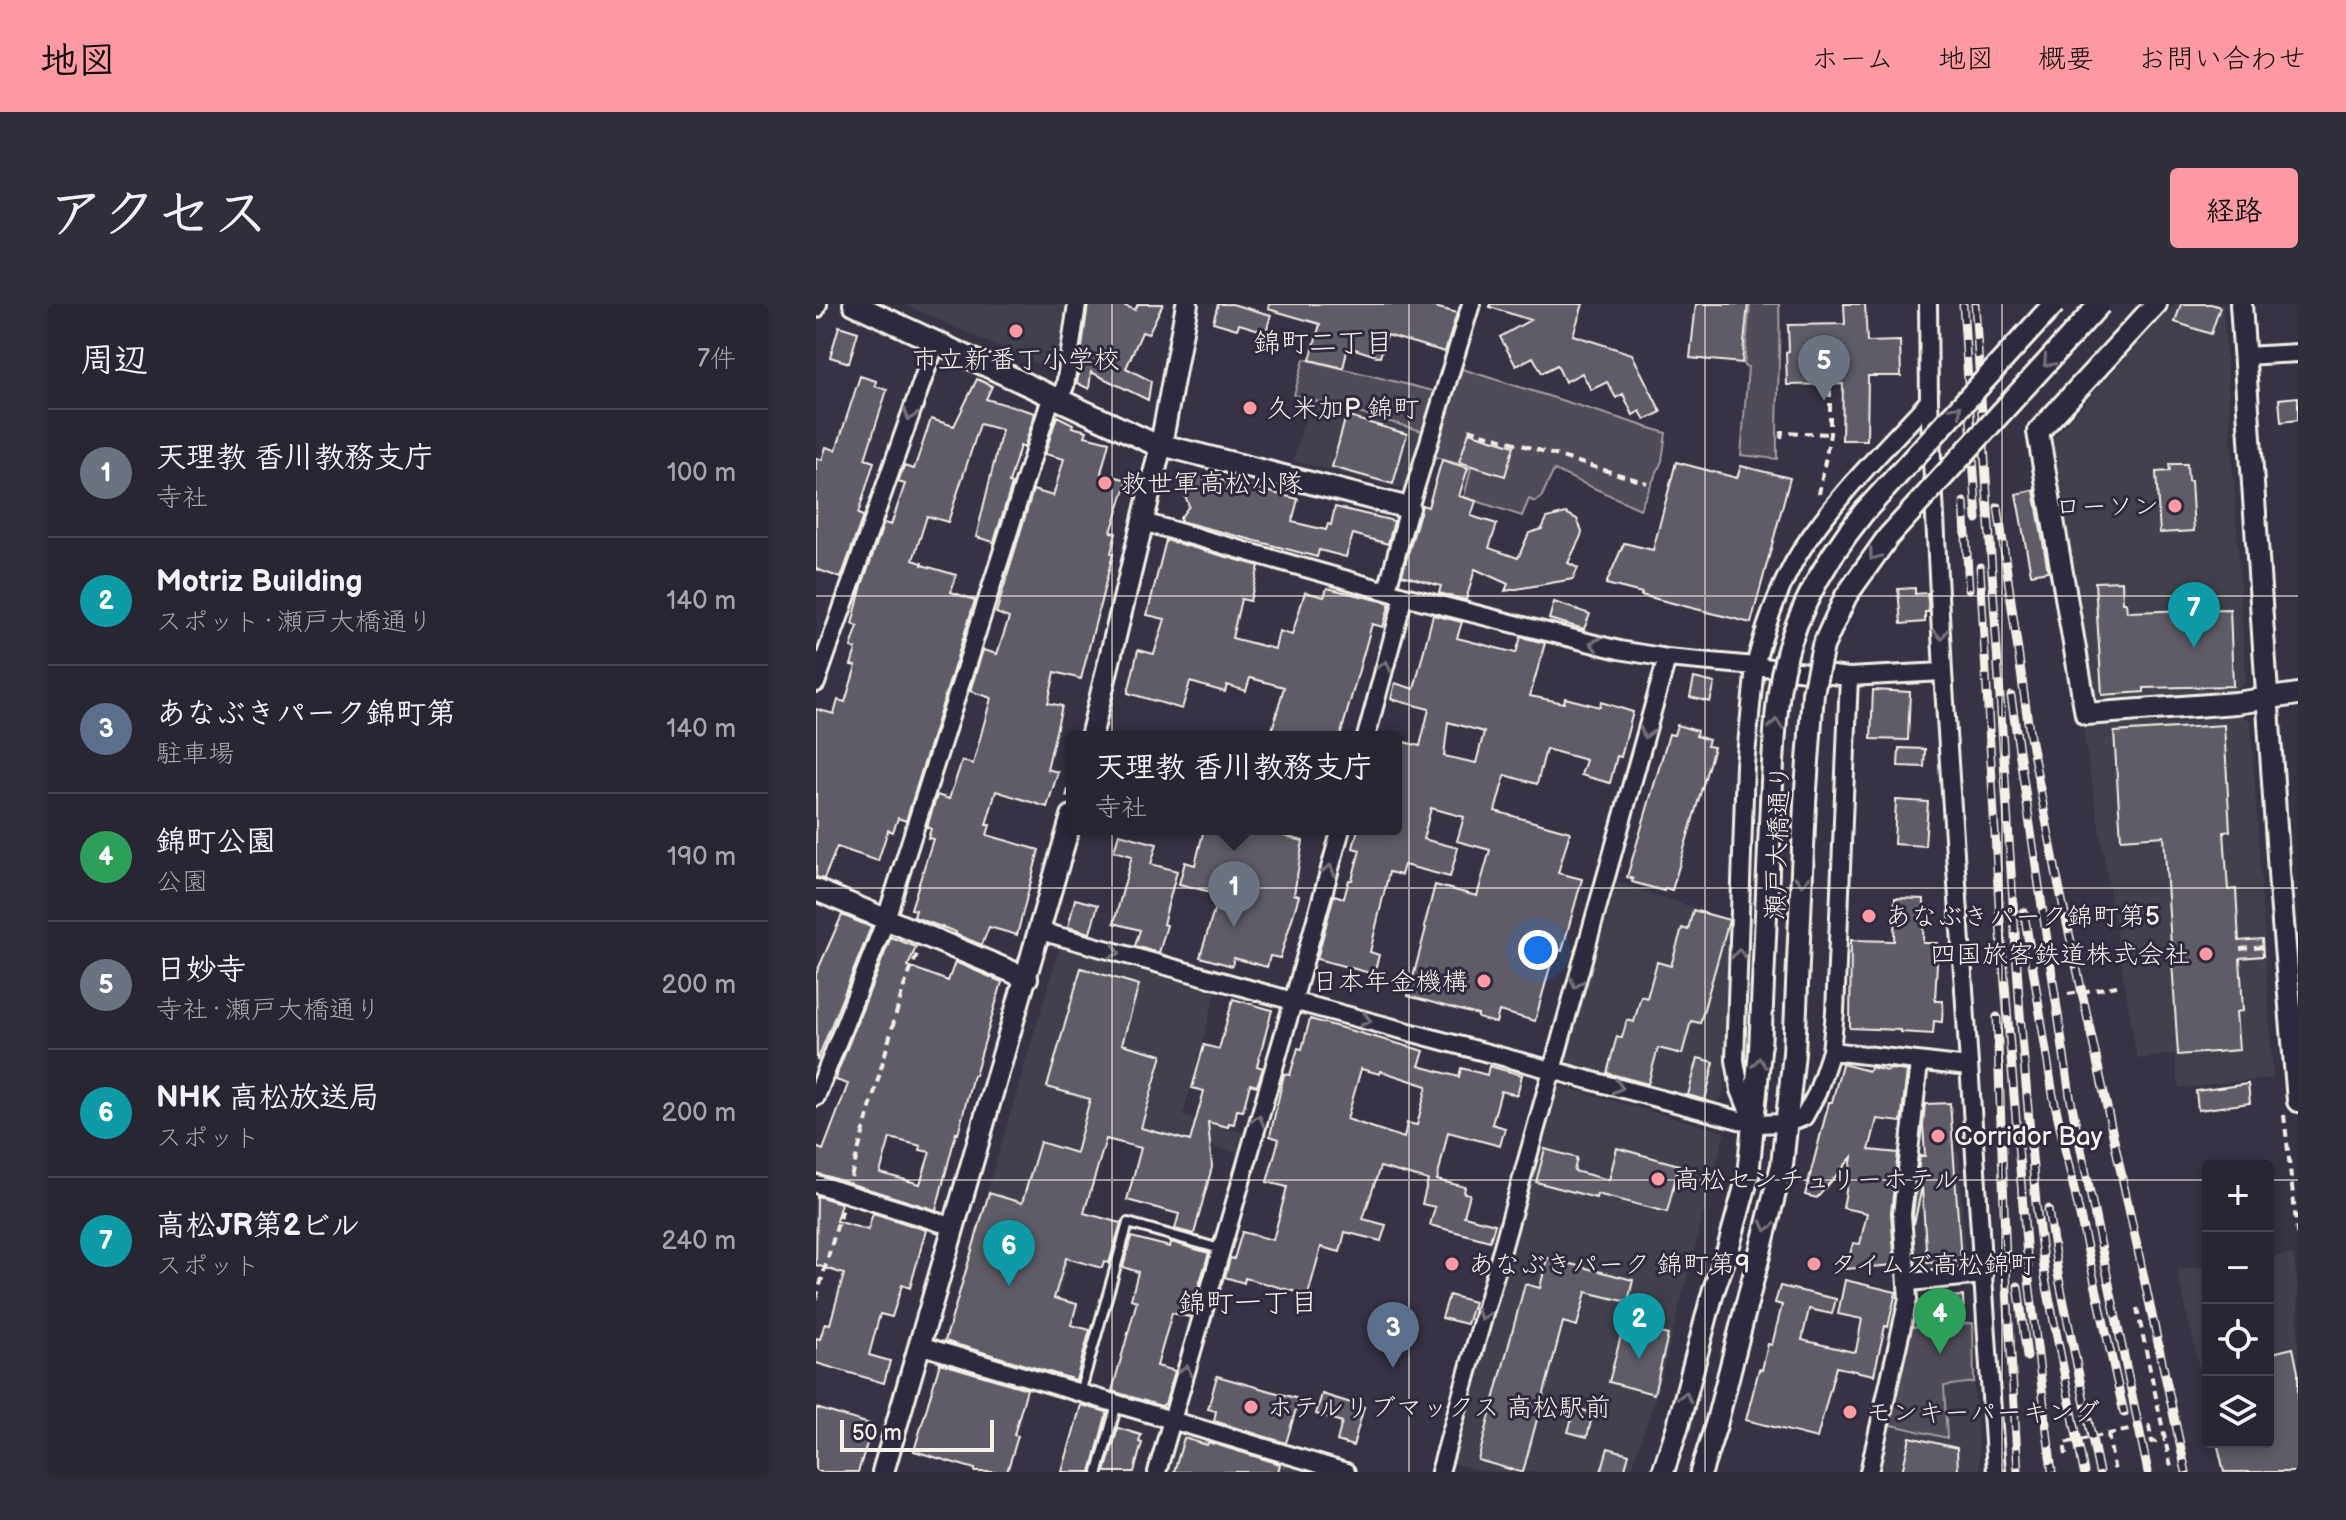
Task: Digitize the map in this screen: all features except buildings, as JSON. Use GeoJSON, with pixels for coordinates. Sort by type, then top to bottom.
{"type":"FeatureCollection","features":[{"type":"Feature","properties":{"kind":"street"},"geometry":{"type":"LineString","coordinates":[[854,304],[1161,445],[1409,508]]}},
{"type":"Feature","properties":{"kind":"street"},"geometry":{"type":"LineString","coordinates":[[816,1097],[886,919],[1056,397],[1065,386],[1077,304]]}},
{"type":"Feature","properties":{"kind":"street"},"geometry":{"type":"LineString","coordinates":[[1092,731],[1161,445],[1187,304]]}},
{"type":"Feature","properties":{"kind":"street"},"geometry":{"type":"LineString","coordinates":[[1387,590],[1471,304]]}},
{"type":"Feature","properties":{"kind":"street"},"geometry":{"type":"LineString","coordinates":[[1928,304],[1929,401],[1943,672],[1996,1472]]}},
{"type":"Feature","properties":{"kind":"street","name":"瀬戸大橋通り"},"geometry":{"type":"LineString","coordinates":[[1663,1472],[1748,1176],[1760,1050],[1779,690],[1792,635],[1816,579],[1843,538],[2054,304]]}},
{"type":"Feature","properties":{"kind":"street","name":"瀬戸大橋通り"},"geometry":{"type":"LineString","coordinates":[[1701,1472],[1716,1425],[1782,1165],[1794,1053],[1813,693],[1823,646],[1846,596],[1888,537],[2100,304]]}},
{"type":"Feature","properties":{"kind":"street"},"geometry":{"type":"LineString","coordinates":[[2156,304],[2038,432],[2086,714],[2236,703],[2298,694]]}},
{"type":"Feature","properties":{"kind":"street"},"geometry":{"type":"LineString","coordinates":[[2241,304],[2298,1101]]}},
{"type":"Feature","properties":{"kind":"street"},"geometry":{"type":"LineString","coordinates":[[816,683],[936,342]]}},
{"type":"Feature","properties":{"kind":"street"},"geometry":{"type":"LineString","coordinates":[[2245,356],[2298,353]]}},
{"type":"Feature","properties":{"kind":"street"},"geometry":{"type":"LineString","coordinates":[[1754,1124],[1740,1090],[1735,1060],[1745,765],[1755,666],[1765,629],[1795,561],[1820,524],[1929,401]]}},
{"type":"Feature","properties":{"kind":"street"},"geometry":{"type":"LineString","coordinates":[[1143,522],[1404,596],[1619,650],[1849,677],[1943,672]]}},
{"type":"Feature","properties":{"kind":"street"},"geometry":{"type":"LineString","coordinates":[[1368,731],[1404,596]]}},
{"type":"Feature","properties":{"kind":"street"},"geometry":{"type":"LineString","coordinates":[[1445,1471],[1551,1069],[1667,658]]}},
{"type":"Feature","properties":{"kind":"street"},"geometry":{"type":"LineString","coordinates":[[1040,931],[1754,1124],[1787,1123],[1804,1117],[1817,1093],[1831,1051],[1849,677]]}},
{"type":"Feature","properties":{"kind":"street"},"geometry":{"type":"LineString","coordinates":[[883,1472],[1067,835]]}},
{"type":"Feature","properties":{"kind":"street"},"geometry":{"type":"LineString","coordinates":[[1157,1472],[1339,835]]}},
{"type":"Feature","properties":{"kind":"street"},"geometry":{"type":"LineString","coordinates":[[816,890],[1027,978]]}},
{"type":"Feature","properties":{"kind":"street"},"geometry":{"type":"LineString","coordinates":[[1831,1051],[1968,1067]]}},
{"type":"Feature","properties":{"kind":"street"},"geometry":{"type":"LineString","coordinates":[[1869,1472],[1908,1299],[1902,1214],[1919,1063]]}},
{"type":"Feature","properties":{"kind":"street"},"geometry":{"type":"LineString","coordinates":[[816,1184],[954,1227]]}},
{"type":"Feature","properties":{"kind":"street"},"geometry":{"type":"LineString","coordinates":[[1909,1282],[1984,1275]]}},
{"type":"Feature","properties":{"kind":"street"},"geometry":{"type":"LineString","coordinates":[[919,1345],[1346,1472]]}},
{"type":"Feature","properties":{"kind":"lane"},"geometry":{"type":"LineString","coordinates":[[1080,1393],[1128,1223],[1220,1249]]}},
{"type":"Feature","properties":{"kind":"lane"},"geometry":{"type":"LineString","coordinates":[[1098,1472],[1117,1404]]}},
{"type":"Feature","properties":{"kind":"path"},"geometry":{"type":"LineString","coordinates":[[1817,506],[1830,434],[1830,390]]}},
{"type":"Feature","properties":{"kind":"path"},"geometry":{"type":"LineString","coordinates":[[1469,429],[1647,483]]}},
{"type":"Feature","properties":{"kind":"path"},"geometry":{"type":"LineString","coordinates":[[1781,438],[1782,432],[1830,434]]}},
{"type":"Feature","properties":{"kind":"path"},"geometry":{"type":"LineString","coordinates":[[816,1299],[903,989],[924,935]]}},
{"type":"Feature","properties":{"kind":"path"},"geometry":{"type":"LineString","coordinates":[[2240,949],[2271,947]]}},
{"type":"Feature","properties":{"kind":"path"},"geometry":{"type":"LineString","coordinates":[[2068,994],[2117,986]]}},
{"type":"Feature","properties":{"kind":"path"},"geometry":{"type":"LineString","coordinates":[[2137,1308],[2172,1472]]}},
{"type":"Feature","properties":{"kind":"path"},"geometry":{"type":"LineString","coordinates":[[2066,1455],[2064,1443],[2149,1426],[2152,1442],[2165,1440]]}},
{"type":"Feature","properties":{"kind":"path"},"geometry":{"type":"LineString","coordinates":[[2108,1434],[2115,1472]]}},
{"type":"Feature","properties":{"kind":"shaded area","name":"市立新番丁小学校"},"geometry":{"type":"Polygon","coordinates":[[[904,304],[1073,304],[1062,376],[1038,365],[904,304]]]}},
{"type":"Feature","properties":{"kind":"shaded area"},"geometry":{"type":"Polygon","coordinates":[[[1750,304],[1779,304],[1777,459],[1741,455],[1750,304]]]}},
{"type":"Feature","properties":{"kind":"shaded area"},"geometry":{"type":"Polygon","coordinates":[[[2174,304],[2223,304],[2246,681],[2235,692],[2105,702],[2093,696],[2052,439],[2174,304]]]}},
{"type":"Feature","properties":{"kind":"shaded area"},"geometry":{"type":"Polygon","coordinates":[[[1304,359],[1437,392],[1426,432],[1294,395],[1304,359]]]}},
{"type":"Feature","properties":{"kind":"shaded area"},"geometry":{"type":"Polygon","coordinates":[[[1459,368],[1666,433],[1662,461],[1640,509],[1554,470],[1541,498],[1535,502],[1529,499],[1522,516],[1464,497],[1471,468],[1432,456],[1459,368]]]}},
{"type":"Feature","properties":{"kind":"shaded area"},"geometry":{"type":"Polygon","coordinates":[[[1310,399],[1426,432],[1407,490],[1293,461],[1310,399]]]}},
{"type":"Feature","properties":{"kind":"shaded area"},"geometry":{"type":"Polygon","coordinates":[[[2243,716],[2251,721],[2273,1078],[2179,1088],[2174,1054],[2137,1059],[2082,724],[2158,724],[2243,716]]]}},
{"type":"Feature","properties":{"kind":"shaded area"},"geometry":{"type":"Polygon","coordinates":[[[1617,882],[1731,920],[1723,1097],[1713,1103],[1564,1062],[1617,882]]]}},
{"type":"Feature","properties":{"kind":"shaded area"},"geometry":{"type":"Polygon","coordinates":[[[1060,946],[1216,991],[1183,1115],[1245,1133],[1239,1153],[1112,1120],[1036,1371],[942,1343],[1060,946]]]}},
{"type":"Feature","properties":{"kind":"shaded area"},"geometry":{"type":"Polygon","coordinates":[[[1557,1085],[1725,1132],[1656,1396],[1630,1472],[1486,1472],[1452,1463],[1557,1085]]]}},
{"type":"Feature","properties":{"kind":"shaded area"},"geometry":{"type":"Polygon","coordinates":[[[1959,1152],[1966,1262],[1961,1269],[1920,1272],[1912,1267],[1907,1214],[1914,1155],[1959,1152]]]}},
{"type":"Feature","properties":{"kind":"shaded area"},"geometry":{"type":"Polygon","coordinates":[[[2293,1254],[2298,1288],[2298,1472],[2223,1472],[2217,1448],[2274,1448],[2274,1257],[2293,1254]]]}},
{"type":"Feature","properties":{"kind":"shaded area"},"geometry":{"type":"Polygon","coordinates":[[[2202,1267],[2202,1379],[2177,1270],[2202,1267]]]}},
{"type":"Feature","properties":{"kind":"shaded area"},"geometry":{"type":"Polygon","coordinates":[[[1973,1323],[1974,1382],[1944,1386],[1947,1438],[1888,1424],[1912,1327],[1973,1323]]]}},
{"type":"Feature","properties":{"kind":"shaded area"},"geometry":{"type":"Polygon","coordinates":[[[1974,1382],[1980,1472],[1878,1472],[1888,1424],[1946,1438],[1944,1385],[1974,1382]]]}},
{"type":"Feature","properties":{"kind":"shaded area"},"geometry":{"type":"Polygon","coordinates":[[[1183,1434],[1312,1472],[1164,1472],[1174,1438],[1183,1434]]]}},
{"type":"Feature","properties":{"kind":"railway"},"geometry":{"type":"LineString","coordinates":[[1963,304],[1977,519]]}},
{"type":"Feature","properties":{"kind":"railway"},"geometry":{"type":"LineString","coordinates":[[1975,304],[2020,1013],[2036,1204],[2045,1277],[2084,1472]]}},
{"type":"Feature","properties":{"kind":"railway"},"geometry":{"type":"LineString","coordinates":[[1964,502],[1969,589]]}},
{"type":"Feature","properties":{"kind":"railway"},"geometry":{"type":"LineString","coordinates":[[1998,507],[2030,737],[2057,877],[2186,1472]]}},
{"type":"Feature","properties":{"kind":"railway"},"geometry":{"type":"LineString","coordinates":[[1980,567],[2000,922],[2029,1280],[2052,1472]]}},
{"type":"Feature","properties":{"kind":"railway"},"geometry":{"type":"LineString","coordinates":[[2011,696],[2070,1096],[2148,1472]]}},
{"type":"Feature","properties":{"kind":"railway"},"geometry":{"type":"LineString","coordinates":[[2024,912],[2053,1095],[2124,1413]]}},
{"type":"Feature","properties":{"kind":"railway"},"geometry":{"type":"LineString","coordinates":[[1997,1017],[2007,1288],[2018,1472]]}},
{"type":"Feature","properties":{"kind":"railway"},"geometry":{"type":"LineString","coordinates":[[2048,1209],[2058,1274],[2099,1472]]}},
{"type":"Feature","properties":{"kind":"railway"},"geometry":{"type":"LineString","coordinates":[[2018,1286],[2027,1357]]}},
{"type":"Feature","properties":{"kind":"place","name":"市立新番丁小学校"},"geometry":{"type":"Point","coordinates":[1016,331]}},
{"type":"Feature","properties":{"kind":"place","name":"日妙寺"},"geometry":{"type":"Point","coordinates":[1824,401]}},
{"type":"Feature","properties":{"kind":"place","name":"久米加P 錦町"},"geometry":{"type":"Point","coordinates":[1250,408]}},
{"type":"Feature","properties":{"kind":"place","name":"救世軍高松小隊"},"geometry":{"type":"Point","coordinates":[1105,483]}},
{"type":"Feature","properties":{"kind":"place","name":"ローソン"},"geometry":{"type":"Point","coordinates":[2175,506]}},
{"type":"Feature","properties":{"kind":"place","name":"高松JR第2ビル"},"geometry":{"type":"Point","coordinates":[2194,648]}},
{"type":"Feature","properties":{"kind":"place","name":"あなぶきパーク錦町第5"},"geometry":{"type":"Point","coordinates":[1869,916]}},
{"type":"Feature","properties":{"kind":"place","name":"天理教 香川教務支庁"},"geometry":{"type":"Point","coordinates":[1234,927]}},
{"type":"Feature","properties":{"kind":"place","name":"四国旅客鉄道株式会社"},"geometry":{"type":"Point","coordinates":[2206,954]}},
{"type":"Feature","properties":{"kind":"place","name":"日本年金機構"},"geometry":{"type":"Point","coordinates":[1484,981]}},
{"type":"Feature","properties":{"kind":"place","name":"Corridor Bay"},"geometry":{"type":"Point","coordinates":[1938,1136]}},
{"type":"Feature","properties":{"kind":"place","name":"高松センチュリーホテル"},"geometry":{"type":"Point","coordinates":[1658,1179]}},
{"type":"Feature","properties":{"kind":"place","name":"あなぶきパーク 錦町第9"},"geometry":{"type":"Point","coordinates":[1452,1264]}},
{"type":"Feature","properties":{"kind":"place","name":"タイムズ高松錦町"},"geometry":{"type":"Point","coordinates":[1814,1264]}},
{"type":"Feature","properties":{"kind":"place","name":"NHK 高松放送局"},"geometry":{"type":"Point","coordinates":[1009,1286]}},
{"type":"Feature","properties":{"kind":"place","name":"錦町公園"},"geometry":{"type":"Point","coordinates":[1940,1354]}},
{"type":"Feature","properties":{"kind":"place","name":"Motriz Building"},"geometry":{"type":"Point","coordinates":[1639,1359]}},
{"type":"Feature","properties":{"kind":"place","name":"あなぶきパーク錦町第"},"geometry":{"type":"Point","coordinates":[1393,1368]}},
{"type":"Feature","properties":{"kind":"place","name":"ホテルリブマックス 高松駅前"},"geometry":{"type":"Point","coordinates":[1251,1407]}},
{"type":"Feature","properties":{"kind":"place","name":"モンキーパーキング"},"geometry":{"type":"Point","coordinates":[1850,1412]}},
{"type":"Feature","properties":{"kind":"district","name":"錦町二丁目"},"geometry":{"type":"Point","coordinates":[1323,342]}},
{"type":"Feature","properties":{"kind":"district","name":"錦町一丁目"},"geometry":{"type":"Point","coordinates":[1248,1302]}}]}
